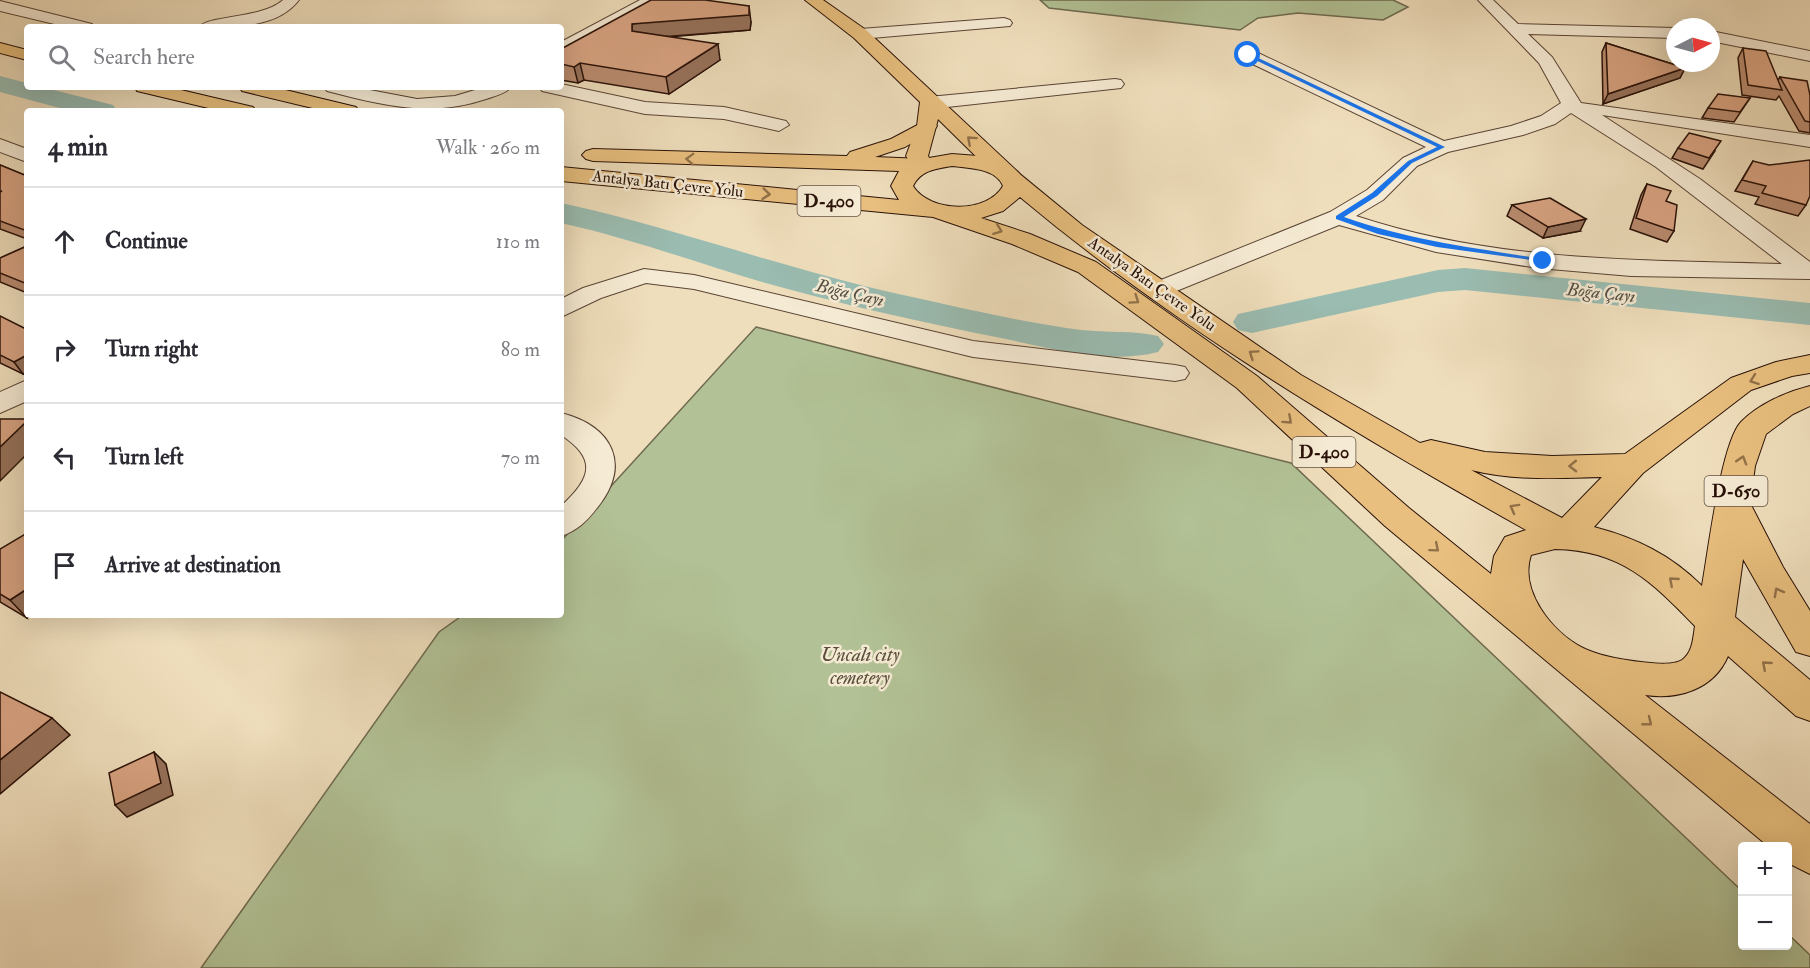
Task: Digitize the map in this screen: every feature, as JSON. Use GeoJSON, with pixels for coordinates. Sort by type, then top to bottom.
{"type":"FeatureCollection","features":[{"type":"Feature","properties":{"kind":"main road","name":"Antalya Batı Çevre Yolu"},"geometry":{"type":"LineString","coordinates":[[813,0],[860,34],[929,103],[1011,178],[1074,230],[1291,381],[1391,441],[1566,536]]}},
{"type":"Feature","properties":{"kind":"main road"},"geometry":{"type":"LineString","coordinates":[[0,48],[24,54]]}},
{"type":"Feature","properties":{"kind":"main road"},"geometry":{"type":"LineString","coordinates":[[157,90],[233,108]]}},
{"type":"Feature","properties":{"kind":"main road"},"geometry":{"type":"LineString","coordinates":[[262,90],[336,108]]}},
{"type":"Feature","properties":{"kind":"main road"},"geometry":{"type":"LineString","coordinates":[[929,103],[927,126],[917,156],[923,165],[904,179],[903,191],[914,202],[936,210],[968,212],[994,207],[1013,195],[1014,186],[1011,178]]}},
{"type":"Feature","properties":{"kind":"main road"},"geometry":{"type":"LineString","coordinates":[[832,163],[898,143],[927,126]]}},
{"type":"Feature","properties":{"kind":"main road","name":"D-400"},"geometry":{"type":"LineString","coordinates":[[573,154],[923,165],[952,160],[978,162],[1002,171],[1011,178]]}},
{"type":"Feature","properties":{"kind":"main road","name":"Antalya Batı Çevre Yolu"},"geometry":{"type":"LineString","coordinates":[[564,174],[936,210],[1021,239],[1087,267],[1247,382],[1397,516],[1553,646]]}},
{"type":"Feature","properties":{"kind":"main road"},"geometry":{"type":"LineString","coordinates":[[1566,536],[1632,465],[1741,384],[1786,368],[1810,364]]}},
{"type":"Feature","properties":{"kind":"main road","name":"D-650"},"geometry":{"type":"LineString","coordinates":[[1715,621],[1739,466],[1752,429],[1782,407],[1810,395]]}},
{"type":"Feature","properties":{"kind":"main road","name":"D-400"},"geometry":{"type":"LineString","coordinates":[[1391,441],[1485,463],[1552,466],[1632,465]]}},
{"type":"Feature","properties":{"kind":"main road"},"geometry":{"type":"LineString","coordinates":[[1734,504],[1767,573],[1787,609],[1810,641]]}},
{"type":"Feature","properties":{"kind":"main road"},"geometry":{"type":"LineString","coordinates":[[1810,704],[1715,621],[1665,573],[1633,554],[1596,541],[1566,536],[1532,539],[1517,546],[1508,560],[1510,582],[1518,603],[1553,646],[1810,852]]}},
{"type":"Feature","properties":{"kind":"main road","name":"D-400"},"geometry":{"type":"LineString","coordinates":[[1553,646],[1589,666],[1626,677],[1660,680],[1687,675],[1705,662],[1715,621]]}},
{"type":"Feature","properties":{"kind":"street"},"geometry":{"type":"LineString","coordinates":[[255,2],[291,0]]}},
{"type":"Feature","properties":{"kind":"street"},"geometry":{"type":"LineString","coordinates":[[221,24],[278,10],[291,0]]}},
{"type":"Feature","properties":{"kind":"street"},"geometry":{"type":"LineString","coordinates":[[564,48],[651,0]]}},
{"type":"Feature","properties":{"kind":"street"},"geometry":{"type":"LineString","coordinates":[[1485,0],[1546,62],[1571,105],[1606,124],[1674,170],[1809,272]]}},
{"type":"Feature","properties":{"kind":"street"},"geometry":{"type":"LineString","coordinates":[[0,6],[74,24]]}},
{"type":"Feature","properties":{"kind":"street"},"geometry":{"type":"LineString","coordinates":[[860,34],[1004,23]]}},
{"type":"Feature","properties":{"kind":"street"},"geometry":{"type":"LineString","coordinates":[[1516,29],[1666,33]]}},
{"type":"Feature","properties":{"kind":"street"},"geometry":{"type":"LineString","coordinates":[[1720,38],[1809,57]]}},
{"type":"Feature","properties":{"kind":"street"},"geometry":{"type":"LineString","coordinates":[[1248,55],[1442,147]]}},
{"type":"Feature","properties":{"kind":"street"},"geometry":{"type":"LineString","coordinates":[[929,103],[1115,84]]}},
{"type":"Feature","properties":{"kind":"street"},"geometry":{"type":"LineString","coordinates":[[345,90],[407,105],[431,106],[473,99],[495,90]]}},
{"type":"Feature","properties":{"kind":"street"},"geometry":{"type":"LineString","coordinates":[[562,90],[645,108],[724,113],[779,125]]}},
{"type":"Feature","properties":{"kind":"street"},"geometry":{"type":"LineString","coordinates":[[1160,289],[1338,217],[1375,195],[1410,162],[1442,147],[1516,131],[1548,120],[1571,105],[1810,141]]}},
{"type":"Feature","properties":{"kind":"street"},"geometry":{"type":"LineString","coordinates":[[0,145],[24,155]]}},
{"type":"Feature","properties":{"kind":"street"},"geometry":{"type":"LineString","coordinates":[[1338,217],[1380,232],[1426,242],[1543,261],[1606,267],[1809,272]]}},
{"type":"Feature","properties":{"kind":"street"},"geometry":{"type":"LineString","coordinates":[[564,307],[592,293],[644,276],[694,282],[973,349],[1176,373]]}},
{"type":"Feature","properties":{"kind":"street"},"geometry":{"type":"LineString","coordinates":[[564,424],[592,444],[600,476],[590,495],[564,521]]}},
{"type":"Feature","properties":{"kind":"green space"},"geometry":{"type":"Polygon","coordinates":[[[1040,0],[1393,0],[1408,7],[1383,20],[1298,13],[1258,18],[1240,30],[1049,8],[1040,0]]]}},
{"type":"Feature","properties":{"kind":"green space","name":"Uncalı city cemetery"},"geometry":{"type":"Polygon","coordinates":[[[756,327],[1291,463],[1738,887],[1738,950],[1792,950],[1792,938],[1810,955],[1810,968],[201,968],[439,632],[459,618],[564,618],[564,538],[756,327]]]}},
{"type":"Feature","properties":{"kind":"building"},"geometry":{"type":"Polygon","coordinates":[[[651,0],[705,0],[749,6],[749,15],[632,24],[632,31],[718,44],[666,77],[580,63],[574,67],[564,65],[564,47],[651,0]]]}},
{"type":"Feature","properties":{"kind":"building"},"geometry":{"type":"Polygon","coordinates":[[[1606,43],[1666,62],[1666,72],[1673,72],[1608,94],[1606,43]]]}},
{"type":"Feature","properties":{"kind":"building"},"geometry":{"type":"Polygon","coordinates":[[[1743,48],[1766,51],[1782,90],[1748,85],[1743,48]]]}},
{"type":"Feature","properties":{"kind":"building"},"geometry":{"type":"Polygon","coordinates":[[[1780,77],[1807,81],[1810,95],[1810,122],[1805,121],[1780,77]]]}},
{"type":"Feature","properties":{"kind":"building"},"geometry":{"type":"Polygon","coordinates":[[[1718,94],[1750,98],[1740,112],[1708,108],[1718,94]]]}},
{"type":"Feature","properties":{"kind":"building"},"geometry":{"type":"Polygon","coordinates":[[[1689,133],[1721,141],[1709,158],[1678,148],[1689,133]]]}},
{"type":"Feature","properties":{"kind":"building"},"geometry":{"type":"Polygon","coordinates":[[[1810,160],[1810,196],[1806,205],[1762,193],[1766,186],[1742,180],[1753,161],[1769,165],[1810,160]]]}},
{"type":"Feature","properties":{"kind":"building"},"geometry":{"type":"Polygon","coordinates":[[[0,165],[24,175],[24,230],[0,221],[0,192],[2,191],[0,191],[0,165]]]}},
{"type":"Feature","properties":{"kind":"building"},"geometry":{"type":"Polygon","coordinates":[[[1647,184],[1671,191],[1666,201],[1677,205],[1674,231],[1636,218],[1647,184]]]}},
{"type":"Feature","properties":{"kind":"building"},"geometry":{"type":"Polygon","coordinates":[[[1550,198],[1586,219],[1548,227],[1512,205],[1550,198]]]}},
{"type":"Feature","properties":{"kind":"building"},"geometry":{"type":"Polygon","coordinates":[[[24,247],[24,283],[0,273],[0,258],[24,247]]]}},
{"type":"Feature","properties":{"kind":"building"},"geometry":{"type":"Polygon","coordinates":[[[0,316],[24,328],[24,357],[14,362],[0,355],[0,316]]]}},
{"type":"Feature","properties":{"kind":"building"},"geometry":{"type":"Polygon","coordinates":[[[0,419],[24,419],[24,424],[0,447],[0,419]]]}},
{"type":"Feature","properties":{"kind":"building"},"geometry":{"type":"Polygon","coordinates":[[[24,535],[24,591],[10,600],[0,594],[0,549],[24,535]]]}},
{"type":"Feature","properties":{"kind":"building"},"geometry":{"type":"Polygon","coordinates":[[[0,692],[52,718],[0,760],[0,692]]]}},
{"type":"Feature","properties":{"kind":"building"},"geometry":{"type":"Polygon","coordinates":[[[154,752],[161,783],[115,805],[109,773],[154,752]]]}},
{"type":"Feature","properties":{"kind":"waterway","name":"Boğa Çayı"},"geometry":{"type":"LineString","coordinates":[[0,84],[92,108]]}},
{"type":"Feature","properties":{"kind":"waterway","name":"Boğa Çayı"},"geometry":{"type":"LineString","coordinates":[[564,214],[640,233],[798,281],[879,301],[1065,339],[1104,344],[1144,344]]}},
{"type":"Feature","properties":{"kind":"waterway","name":"Boğa Çayı"},"geometry":{"type":"LineString","coordinates":[[1252,322],[1438,281],[1465,279],[1810,314]]}},
{"type":"Feature","properties":{"kind":"route"},"geometry":{"type":"LineString","coordinates":[[1248,55],[1442,147],[1410,162],[1375,195],[1338,217],[1380,232],[1437,244],[1543,261]]}}]}
